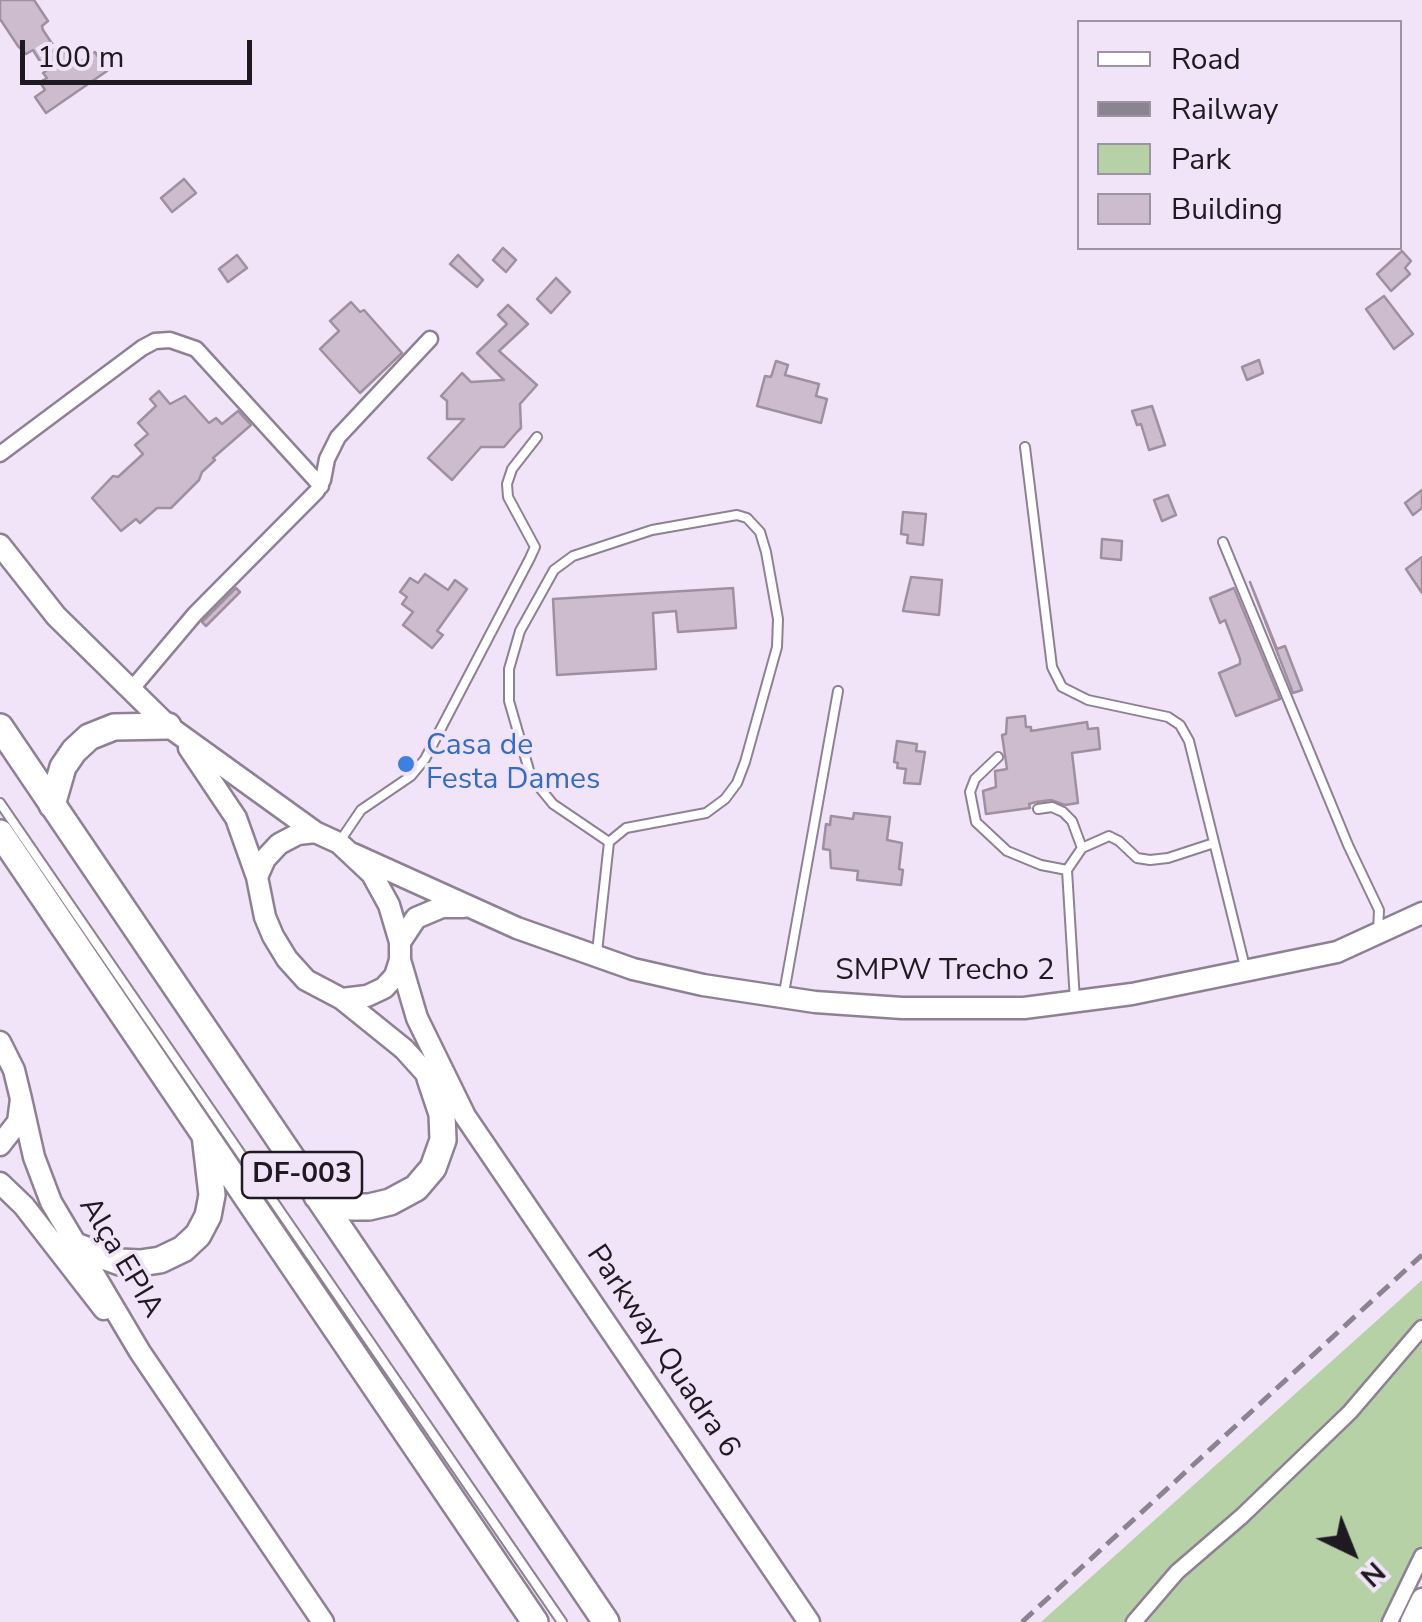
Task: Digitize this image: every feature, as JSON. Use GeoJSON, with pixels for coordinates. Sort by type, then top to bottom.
{"type":"FeatureCollection","features":[{"type":"Feature","properties":{"kind":"highway","name":"DF-003"},"geometry":{"type":"LineString","coordinates":[[0,727],[606,1622]]}},
{"type":"Feature","properties":{"kind":"highway"},"geometry":{"type":"LineString","coordinates":[[52,806],[63,767],[89,737],[114,727],[174,730]]}},
{"type":"Feature","properties":{"kind":"highway","name":"DF-003"},"geometry":{"type":"LineString","coordinates":[[1,834],[535,1622]]}},
{"type":"Feature","properties":{"kind":"highway"},"geometry":{"type":"LineString","coordinates":[[317,1196],[352,1207],[369,1206],[390,1202],[416,1188],[432,1168],[443,1140],[442,1114],[430,1078]]}},
{"type":"Feature","properties":{"kind":"highway"},"geometry":{"type":"LineString","coordinates":[[78,1248],[120,1262],[140,1264],[172,1254],[198,1235],[212,1196],[204,1130]]}},
{"type":"Feature","properties":{"kind":"street"},"geometry":{"type":"LineString","coordinates":[[130,691],[194,614],[321,486],[327,459],[338,438],[430,339]]}},
{"type":"Feature","properties":{"kind":"street"},"geometry":{"type":"LineString","coordinates":[[0,454],[142,348],[170,340],[196,349],[321,486]]}},
{"type":"Feature","properties":{"kind":"street"},"geometry":{"type":"LineString","coordinates":[[0,545],[56,616],[174,730],[314,832],[346,849],[372,874],[390,905],[400,951]]}},
{"type":"Feature","properties":{"kind":"street"},"geometry":{"type":"LineString","coordinates":[[174,730],[236,818],[257,877],[265,918],[287,959],[306,980],[342,999],[366,996],[384,988],[395,976],[408,926],[428,910],[442,906],[468,908]]}},
{"type":"Feature","properties":{"kind":"street"},"geometry":{"type":"LineString","coordinates":[[257,877],[279,844],[298,834],[314,832]]}},
{"type":"Feature","properties":{"kind":"street","name":"SMPW Trecho 2"},"geometry":{"type":"LineString","coordinates":[[346,849],[468,908],[633,969],[784,997],[902,1008],[1024,1008],[1132,994],[1336,952],[1422,913]]}},
{"type":"Feature","properties":{"kind":"street","name":"Parkway Quadra 6"},"geometry":{"type":"LineString","coordinates":[[400,951],[417,1018],[465,1116],[810,1622]]}},
{"type":"Feature","properties":{"kind":"street","name":"Parkway Quadra 6"},"geometry":{"type":"LineString","coordinates":[[342,999],[404,1049],[465,1116]]}},
{"type":"Feature","properties":{"kind":"street","name":"Alça EPIA"},"geometry":{"type":"LineString","coordinates":[[0,1042],[14,1070],[34,1157],[51,1202],[140,1352]]}},
{"type":"Feature","properties":{"kind":"street"},"geometry":{"type":"LineString","coordinates":[[0,1145],[18,1122],[22,1099]]}},
{"type":"Feature","properties":{"kind":"street","name":"Alça EPIA"},"geometry":{"type":"LineString","coordinates":[[0,1183],[24,1206],[140,1352]]}},
{"type":"Feature","properties":{"kind":"street"},"geometry":{"type":"LineString","coordinates":[[1134,1622],[1177,1572],[1242,1516],[1350,1412],[1422,1328]]}},
{"type":"Feature","properties":{"kind":"street"},"geometry":{"type":"LineString","coordinates":[[140,1352],[323,1622]]}},
{"type":"Feature","properties":{"kind":"street"},"geometry":{"type":"LineString","coordinates":[[1390,1622],[1422,1556]]}},
{"type":"Feature","properties":{"kind":"street"},"geometry":{"type":"LineString","coordinates":[[1411,1622],[1422,1599]]}},
{"type":"Feature","properties":{"kind":"lane"},"geometry":{"type":"LineString","coordinates":[[346,849],[361,810],[411,776],[425,759],[530,558],[534,547],[508,497],[507,484],[512,469],[537,437]]}},
{"type":"Feature","properties":{"kind":"lane"},"geometry":{"type":"LineString","coordinates":[[1025,447],[1052,667],[1062,687],[1088,700],[1168,717],[1180,725],[1189,740],[1245,970]]}},
{"type":"Feature","properties":{"kind":"lane"},"geometry":{"type":"LineString","coordinates":[[597,956],[610,842],[626,828],[706,813],[725,799],[737,783],[777,647],[778,619],[766,552],[760,532],[747,518],[738,515],[652,530],[573,556],[554,570],[520,631],[509,669],[509,701],[531,777],[553,804],[610,842]]}},
{"type":"Feature","properties":{"kind":"lane"},"geometry":{"type":"LineString","coordinates":[[1223,542],[1348,846],[1379,910],[1378,934]]}},
{"type":"Feature","properties":{"kind":"lane"},"geometry":{"type":"LineString","coordinates":[[784,997],[838,690]]}},
{"type":"Feature","properties":{"kind":"lane"},"geometry":{"type":"LineString","coordinates":[[998,756],[975,778],[970,792],[976,822],[1007,851],[1066,870]]}},
{"type":"Feature","properties":{"kind":"lane"},"geometry":{"type":"LineString","coordinates":[[0,804],[562,1622]]}},
{"type":"Feature","properties":{"kind":"lane"},"geometry":{"type":"LineString","coordinates":[[1038,809],[1052,807],[1062,812],[1072,821],[1082,848]]}},
{"type":"Feature","properties":{"kind":"lane"},"geometry":{"type":"LineString","coordinates":[[1075,1001],[1066,870],[1082,848],[1109,836],[1136,858],[1150,860],[1214,843]]}},
{"type":"Feature","properties":{"kind":"green space"},"geometry":{"type":"Polygon","coordinates":[[[1422,1280],[1422,1558],[1390,1622],[1041,1622],[1422,1280]]]}},
{"type":"Feature","properties":{"kind":"building"},"geometry":{"type":"Polygon","coordinates":[[[0,0],[34,0],[48,21],[43,30],[59,54],[64,51],[74,66],[95,52],[107,71],[46,113],[35,97],[45,90],[40,82],[47,78],[43,73],[46,71],[33,50],[26,54],[18,46],[0,19],[0,0]]]}},
{"type":"Feature","properties":{"kind":"building"},"geometry":{"type":"Polygon","coordinates":[[[184,179],[196,193],[172,212],[161,198],[184,179]]]}},
{"type":"Feature","properties":{"kind":"building"},"geometry":{"type":"Polygon","coordinates":[[[503,248],[516,260],[506,272],[493,260],[503,248]]]}},
{"type":"Feature","properties":{"kind":"building"},"geometry":{"type":"Polygon","coordinates":[[[1402,251],[1411,261],[1405,268],[1410,274],[1391,291],[1377,274],[1402,251]]]}},
{"type":"Feature","properties":{"kind":"building"},"geometry":{"type":"Polygon","coordinates":[[[237,255],[247,268],[228,282],[219,269],[237,255]]]}},
{"type":"Feature","properties":{"kind":"building"},"geometry":{"type":"Polygon","coordinates":[[[458,255],[483,280],[477,287],[450,264],[458,255]]]}},
{"type":"Feature","properties":{"kind":"building"},"geometry":{"type":"Polygon","coordinates":[[[556,278],[570,292],[551,313],[537,299],[556,278]]]}},
{"type":"Feature","properties":{"kind":"building"},"geometry":{"type":"Polygon","coordinates":[[[1384,296],[1413,334],[1394,349],[1366,309],[1384,296]]]}},
{"type":"Feature","properties":{"kind":"building"},"geometry":{"type":"Polygon","coordinates":[[[351,302],[360,312],[364,310],[402,353],[360,393],[320,349],[339,331],[330,321],[351,302]]]}},
{"type":"Feature","properties":{"kind":"building"},"geometry":{"type":"Polygon","coordinates":[[[508,305],[528,324],[499,351],[537,385],[520,404],[521,428],[504,447],[481,447],[452,480],[428,458],[464,419],[447,419],[447,401],[441,396],[462,373],[471,382],[504,380],[477,353],[507,324],[498,315],[508,305]]]}},
{"type":"Feature","properties":{"kind":"building"},"geometry":{"type":"Polygon","coordinates":[[[1259,360],[1263,373],[1247,380],[1242,367],[1259,360]]]}},
{"type":"Feature","properties":{"kind":"building"},"geometry":{"type":"Polygon","coordinates":[[[776,361],[788,365],[785,375],[819,384],[816,396],[827,399],[821,423],[757,406],[765,376],[771,377],[776,361]]]}},
{"type":"Feature","properties":{"kind":"building"},"geometry":{"type":"Polygon","coordinates":[[[159,391],[170,404],[185,396],[209,423],[216,418],[222,424],[238,411],[251,425],[213,458],[199,480],[171,508],[157,508],[140,523],[136,519],[121,531],[92,498],[143,454],[135,445],[148,434],[138,423],[156,406],[150,399],[159,391]]]}},
{"type":"Feature","properties":{"kind":"building"},"geometry":{"type":"Polygon","coordinates":[[[1152,406],[1165,445],[1149,450],[1141,424],[1137,425],[1132,411],[1152,406]]]}},
{"type":"Feature","properties":{"kind":"building"},"geometry":{"type":"Polygon","coordinates":[[[1422,490],[1422,508],[1413,515],[1405,503],[1422,490]]]}},
{"type":"Feature","properties":{"kind":"building"},"geometry":{"type":"Polygon","coordinates":[[[1168,495],[1176,515],[1162,521],[1154,500],[1168,495]]]}},
{"type":"Feature","properties":{"kind":"building"},"geometry":{"type":"Polygon","coordinates":[[[903,512],[926,514],[923,545],[907,543],[908,535],[901,534],[903,512]]]}},
{"type":"Feature","properties":{"kind":"building"},"geometry":{"type":"Polygon","coordinates":[[[1102,539],[1122,541],[1121,560],[1101,558],[1102,539]]]}},
{"type":"Feature","properties":{"kind":"building"},"geometry":{"type":"Polygon","coordinates":[[[1422,557],[1422,593],[1406,569],[1422,557]]]}},
{"type":"Feature","properties":{"kind":"building"},"geometry":{"type":"Polygon","coordinates":[[[425,574],[448,590],[455,580],[467,589],[437,631],[443,635],[432,648],[403,625],[413,612],[402,604],[407,597],[400,592],[410,578],[418,583],[425,574]]]}},
{"type":"Feature","properties":{"kind":"building"},"geometry":{"type":"Polygon","coordinates":[[[911,577],[942,580],[939,615],[903,611],[911,577]]]}},
{"type":"Feature","properties":{"kind":"building"},"geometry":{"type":"Polygon","coordinates":[[[1250,582],[1277,649],[1285,646],[1302,690],[1293,693],[1250,582]]]}},
{"type":"Feature","properties":{"kind":"building"},"geometry":{"type":"Polygon","coordinates":[[[236,588],[240,592],[206,626],[202,622],[236,588]]]}},
{"type":"Feature","properties":{"kind":"building"},"geometry":{"type":"Polygon","coordinates":[[[733,588],[736,628],[678,632],[676,611],[653,613],[656,669],[557,675],[553,599],[733,588]]]}},
{"type":"Feature","properties":{"kind":"building"},"geometry":{"type":"Polygon","coordinates":[[[1234,588],[1280,699],[1236,716],[1219,673],[1240,664],[1240,659],[1225,620],[1220,623],[1210,598],[1234,588]]]}},
{"type":"Feature","properties":{"kind":"building"},"geometry":{"type":"Polygon","coordinates":[[[1025,716],[1026,727],[1031,727],[1031,731],[1087,722],[1088,729],[1098,728],[1100,749],[1072,753],[1078,803],[1065,805],[1051,800],[1029,804],[1030,808],[986,814],[983,791],[996,787],[995,771],[1007,769],[1002,735],[1006,734],[1007,718],[1025,716]]]}},
{"type":"Feature","properties":{"kind":"building"},"geometry":{"type":"Polygon","coordinates":[[[897,741],[917,744],[916,751],[925,752],[920,784],[904,783],[906,769],[897,768],[898,763],[894,762],[897,741]]]}},
{"type":"Feature","properties":{"kind":"building"},"geometry":{"type":"Polygon","coordinates":[[[854,813],[890,817],[887,840],[902,843],[901,885],[857,880],[858,871],[831,868],[830,850],[823,849],[826,824],[830,825],[831,816],[853,819],[854,813]]]}},
{"type":"Feature","properties":{"kind":"railway"},"geometry":{"type":"LineString","coordinates":[[1022,1622],[1422,1255]]}},
{"type":"Feature","properties":{"kind":"place","name":"Casa de Festa Dames"},"geometry":{"type":"Point","coordinates":[406,764]}}]}
